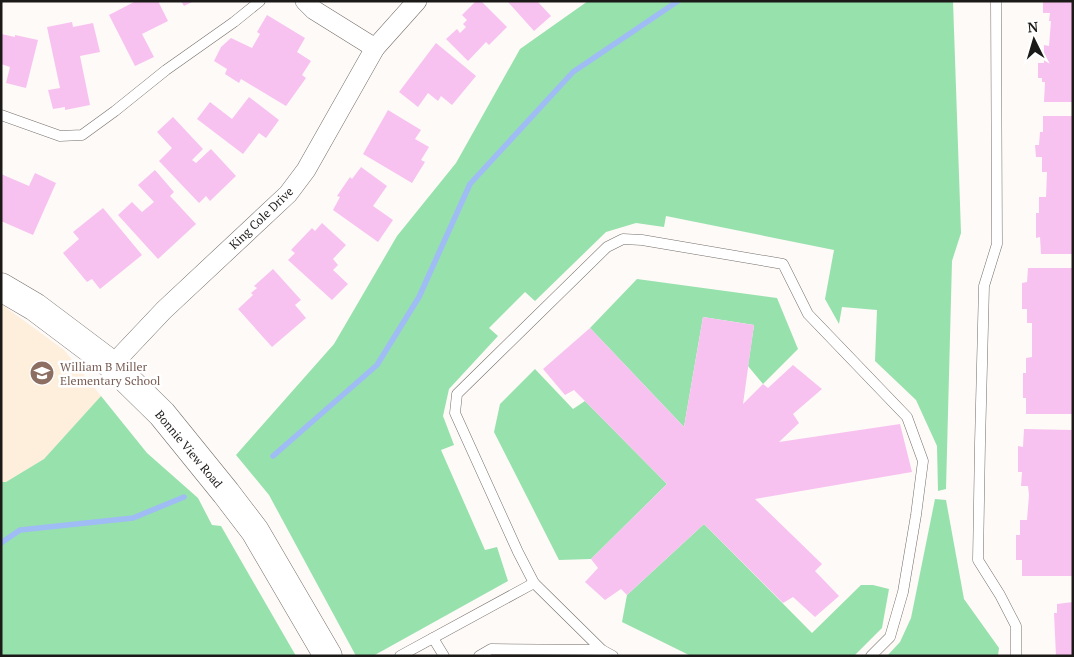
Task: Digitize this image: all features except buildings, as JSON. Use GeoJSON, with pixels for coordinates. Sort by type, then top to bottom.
{"type":"FeatureCollection","features":[{"type":"Feature","properties":{"kind":"street"},"geometry":{"type":"LineString","coordinates":[[305,1],[314,10],[374,48]]}},
{"type":"Feature","properties":{"kind":"street","name":"King Cole Drive"},"geometry":{"type":"LineString","coordinates":[[112,365],[164,310],[288,194],[306,170],[374,48],[417,1]]}},
{"type":"Feature","properties":{"kind":"street","name":"Bonnie View Road"},"geometry":{"type":"LineString","coordinates":[[2,287],[35,307],[112,365],[162,414],[226,492],[255,531],[328,656]]}},
{"type":"Feature","properties":{"kind":"lane"},"geometry":{"type":"LineString","coordinates":[[1,115],[60,136],[82,135],[260,1]]}},
{"type":"Feature","properties":{"kind":"lane"},"geometry":{"type":"LineString","coordinates":[[996,1],[997,244],[984,286],[978,560],[1000,595],[1016,626],[1016,656]]}},
{"type":"Feature","properties":{"kind":"lane"},"geometry":{"type":"LineString","coordinates":[[613,656],[602,650],[534,583],[455,413],[457,394],[607,247],[623,239],[642,240],[783,264],[808,314],[907,417],[923,461],[916,515],[903,592],[890,637],[871,656]]}},
{"type":"Feature","properties":{"kind":"lane"},"geometry":{"type":"LineString","coordinates":[[400,656],[534,583]]}},
{"type":"Feature","properties":{"kind":"lane"},"geometry":{"type":"LineString","coordinates":[[433,638],[444,656]]}},
{"type":"Feature","properties":{"kind":"lane"},"geometry":{"type":"LineString","coordinates":[[479,656],[491,649],[602,650]]}},
{"type":"Feature","properties":{"kind":"shaded area","name":"William B Miller Elementary School"},"geometry":{"type":"Polygon","coordinates":[[[1,304],[64,350],[101,396],[44,459],[6,482],[1,482],[1,304]]]}},
{"type":"Feature","properties":{"kind":"green space"},"geometry":{"type":"Polygon","coordinates":[[[588,1],[953,1],[961,233],[952,261],[946,489],[938,491],[937,446],[916,400],[875,361],[877,310],[842,307],[839,324],[825,299],[834,250],[666,216],[664,227],[636,223],[606,232],[535,301],[525,292],[489,328],[498,336],[449,389],[443,416],[454,445],[441,450],[485,550],[497,547],[508,581],[373,656],[356,656],[269,495],[236,455],[334,344],[397,236],[456,163],[520,49],[588,1]]]}},
{"type":"Feature","properties":{"kind":"green space"},"geometry":{"type":"Polygon","coordinates":[[[637,279],[777,298],[798,349],[763,384],[748,366],[754,325],[703,317],[684,427],[590,328],[637,279]]]}},
{"type":"Feature","properties":{"kind":"green space"},"geometry":{"type":"Polygon","coordinates":[[[535,369],[573,409],[585,401],[667,484],[591,559],[559,560],[494,432],[500,404],[535,369]]]}},
{"type":"Feature","properties":{"kind":"green space"},"geometry":{"type":"Polygon","coordinates":[[[101,396],[147,453],[198,498],[212,525],[221,526],[296,656],[1,656],[1,482],[6,482],[44,459],[101,396]]]}},
{"type":"Feature","properties":{"kind":"green space"},"geometry":{"type":"Polygon","coordinates":[[[935,499],[946,500],[964,599],[999,648],[998,656],[887,656],[900,642],[911,618],[935,499]]]}},
{"type":"Feature","properties":{"kind":"green space"},"geometry":{"type":"Polygon","coordinates":[[[704,524],[812,633],[861,585],[873,585],[889,589],[882,628],[854,656],[691,656],[622,622],[627,595],[704,524]]]}},
{"type":"Feature","properties":{"kind":"waterway"},"geometry":{"type":"LineString","coordinates":[[273,456],[377,365],[419,297],[470,184],[573,72],[678,1]]}},
{"type":"Feature","properties":{"kind":"waterway"},"geometry":{"type":"LineString","coordinates":[[1,543],[20,530],[133,518],[184,497]]}},
{"type":"Feature","properties":{"kind":"place","name":"William B Miller Elementary School"},"geometry":{"type":"Point","coordinates":[42,373]}}]}
